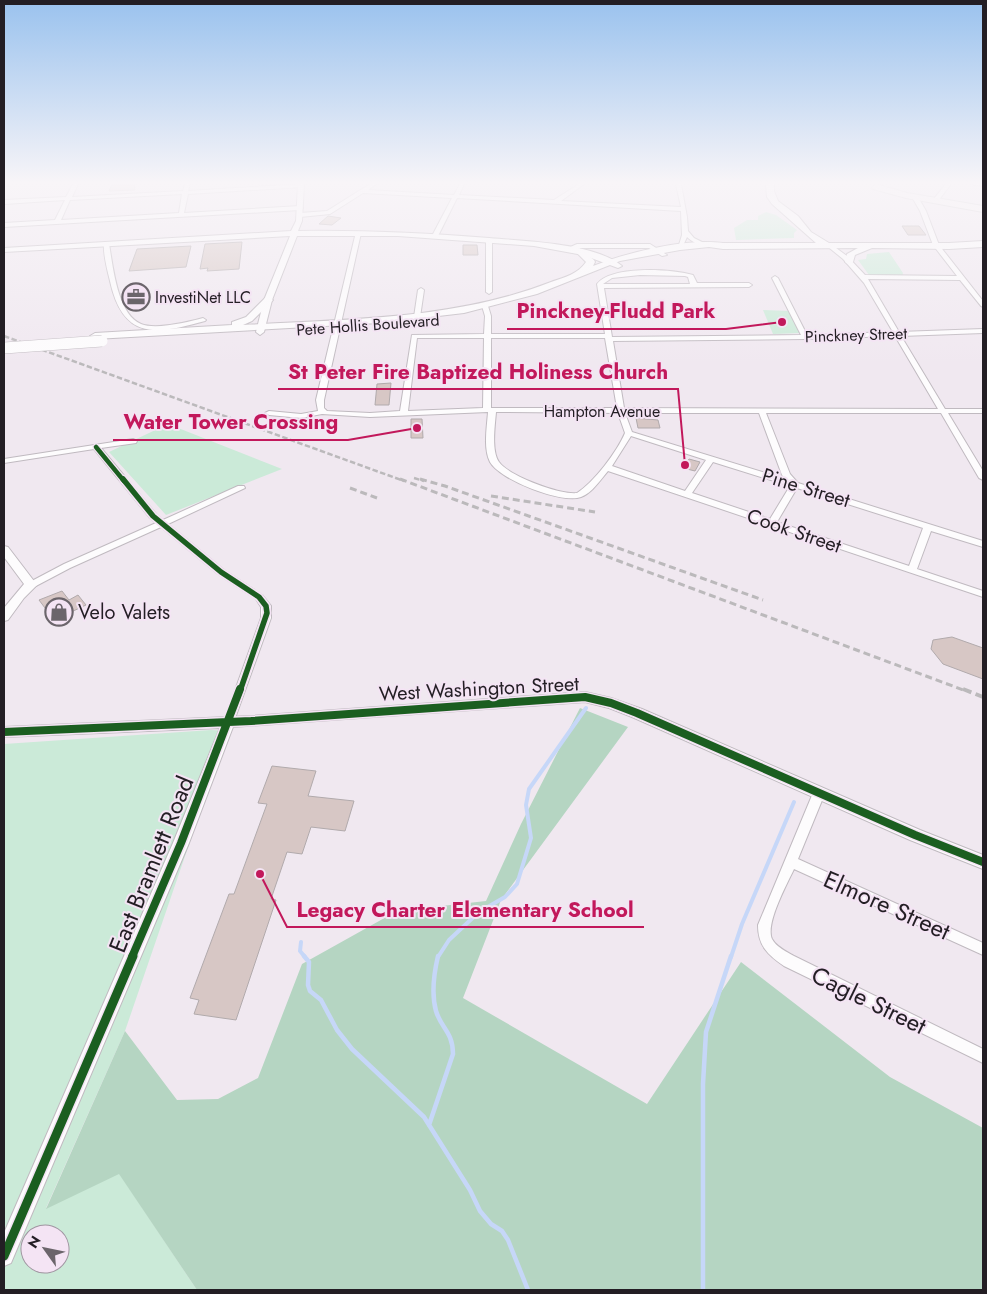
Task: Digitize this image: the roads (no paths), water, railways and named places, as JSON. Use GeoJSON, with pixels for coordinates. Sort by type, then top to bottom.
{"type":"FeatureCollection","features":[{"type":"Feature","properties":{"kind":"main road"},"geometry":{"type":"LineString","coordinates":[[826,244],[830,246]]}},
{"type":"Feature","properties":{"kind":"main road","name":"Pete Hollis Boulevard"},"geometry":{"type":"LineString","coordinates":[[336,325],[486,309],[584,272],[680,247],[705,245],[949,246],[976,244]]}},
{"type":"Feature","properties":{"kind":"main road","name":"Pete Hollis Boulevard"},"geometry":{"type":"LineString","coordinates":[[661,253],[723,246]]}},
{"type":"Feature","properties":{"kind":"main road"},"geometry":{"type":"LineString","coordinates":[[849,262],[851,254],[869,246]]}},
{"type":"Feature","properties":{"kind":"main road"},"geometry":{"type":"LineString","coordinates":[[579,251],[591,262],[584,272]]}},
{"type":"Feature","properties":{"kind":"main road","name":"Pete Hollis Boulevard"},"geometry":{"type":"LineString","coordinates":[[4,342],[336,325],[415,324],[534,300],[614,264]]}},
{"type":"Feature","properties":{"kind":"main road"},"geometry":{"type":"LineString","coordinates":[[220,328],[246,321],[268,300]]}},
{"type":"Feature","properties":{"kind":"main road","name":"Pete Hollis Boulevard"},"geometry":{"type":"LineString","coordinates":[[4,348],[220,328],[261,329]]}},
{"type":"Feature","properties":{"kind":"street"},"geometry":{"type":"LineString","coordinates":[[4,250],[99,244]]}},
{"type":"Feature","properties":{"kind":"street"},"geometry":{"type":"LineString","coordinates":[[106,244],[120,306],[129,319],[146,328],[190,324],[203,320]]}},
{"type":"Feature","properties":{"kind":"street"},"geometry":{"type":"LineString","coordinates":[[261,329],[268,300],[290,244]]}},
{"type":"Feature","properties":{"kind":"street"},"geometry":{"type":"LineString","coordinates":[[323,412],[320,409],[320,400],[355,244]]}},
{"type":"Feature","properties":{"kind":"street"},"geometry":{"type":"LineString","coordinates":[[489,244],[489,292]]}},
{"type":"Feature","properties":{"kind":"street"},"geometry":{"type":"LineString","coordinates":[[540,244],[579,251],[614,264]]}},
{"type":"Feature","properties":{"kind":"street"},"geometry":{"type":"LineString","coordinates":[[680,247],[683,244]]}},
{"type":"Feature","properties":{"kind":"street"},"geometry":{"type":"LineString","coordinates":[[936,245],[983,305]]}},
{"type":"Feature","properties":{"kind":"street"},"geometry":{"type":"LineString","coordinates":[[569,249],[577,246],[650,246],[661,253]]}},
{"type":"Feature","properties":{"kind":"street"},"geometry":{"type":"LineString","coordinates":[[830,246],[864,277],[875,292],[897,334],[983,478]]}},
{"type":"Feature","properties":{"kind":"street"},"geometry":{"type":"LineString","coordinates":[[486,309],[489,410],[494,460],[501,470],[509,475],[572,497],[586,490],[624,445],[629,433],[621,411],[608,338],[601,282],[612,276],[632,274],[684,274],[691,276],[694,285]]}},
{"type":"Feature","properties":{"kind":"street"},"geometry":{"type":"LineString","coordinates":[[864,277],[961,278]]}},
{"type":"Feature","properties":{"kind":"street"},"geometry":{"type":"LineString","coordinates":[[775,278],[805,337]]}},
{"type":"Feature","properties":{"kind":"street"},"geometry":{"type":"LineString","coordinates":[[600,286],[749,285]]}},
{"type":"Feature","properties":{"kind":"street"},"geometry":{"type":"LineString","coordinates":[[417,316],[421,290]]}},
{"type":"Feature","properties":{"kind":"street","name":"Pinckney Street"},"geometry":{"type":"LineString","coordinates":[[404,413],[414,336],[608,338],[805,337],[983,331]]}},
{"type":"Feature","properties":{"kind":"street","name":"Hampton Avenue"},"geometry":{"type":"LineString","coordinates":[[269,413],[301,416],[323,412],[370,415],[489,410],[983,411]]}},
{"type":"Feature","properties":{"kind":"street"},"geometry":{"type":"LineString","coordinates":[[762,411],[786,475],[795,485],[772,523]]}},
{"type":"Feature","properties":{"kind":"street","name":"Pine Street"},"geometry":{"type":"LineString","coordinates":[[629,433],[983,544]]}},
{"type":"Feature","properties":{"kind":"street"},"geometry":{"type":"LineString","coordinates":[[4,461],[133,441]]}},
{"type":"Feature","properties":{"kind":"street"},"geometry":{"type":"LineString","coordinates":[[96,447],[161,523]]}},
{"type":"Feature","properties":{"kind":"street"},"geometry":{"type":"LineString","coordinates":[[687,494],[712,458]]}},
{"type":"Feature","properties":{"kind":"street","name":"Cook Street"},"geometry":{"type":"LineString","coordinates":[[606,467],[983,594]]}},
{"type":"Feature","properties":{"kind":"street"},"geometry":{"type":"LineString","coordinates":[[4,617],[20,595],[31,585],[161,523],[241,488]]}},
{"type":"Feature","properties":{"kind":"street","name":"East Bramlett Road"},"geometry":{"type":"LineString","coordinates":[[4,1256],[181,843],[229,721],[266,618],[266,606],[259,597],[221,572],[161,523]]}},
{"type":"Feature","properties":{"kind":"street"},"geometry":{"type":"LineString","coordinates":[[912,570],[928,526]]}},
{"type":"Feature","properties":{"kind":"street"},"geometry":{"type":"LineString","coordinates":[[4,550],[31,585]]}},
{"type":"Feature","properties":{"kind":"street","name":"West Washington Street"},"geometry":{"type":"LineString","coordinates":[[4,732],[229,721],[585,697],[637,713],[915,835],[983,862]]}},
{"type":"Feature","properties":{"kind":"street"},"geometry":{"type":"LineString","coordinates":[[790,861],[819,793]]}},
{"type":"Feature","properties":{"kind":"street","name":"Cagle Street"},"geometry":{"type":"LineString","coordinates":[[790,861],[764,925],[765,941],[770,948],[789,960],[983,1056]]}},
{"type":"Feature","properties":{"kind":"street","name":"Elmore Street"},"geometry":{"type":"LineString","coordinates":[[790,861],[983,948]]}},
{"type":"Feature","properties":{"kind":"waterway"},"geometry":{"type":"LineString","coordinates":[[438,957],[449,940],[479,912],[505,897],[517,884],[531,838],[526,805],[529,789],[586,708]]}},
{"type":"Feature","properties":{"kind":"waterway"},"geometry":{"type":"LineString","coordinates":[[731,957],[742,924],[794,802]]}},
{"type":"Feature","properties":{"kind":"waterway"},"geometry":{"type":"LineString","coordinates":[[301,942],[300,951],[305,957]]}},
{"type":"Feature","properties":{"kind":"waterway"},"geometry":{"type":"LineString","coordinates":[[304,956],[309,962],[308,985],[310,991],[321,1000],[337,1030],[352,1049],[424,1117],[429,1125]]}},
{"type":"Feature","properties":{"kind":"waterway"},"geometry":{"type":"LineString","coordinates":[[429,1125],[453,1054],[451,1040],[438,1017],[434,1004],[435,969],[438,956]]}},
{"type":"Feature","properties":{"kind":"waterway"},"geometry":{"type":"LineString","coordinates":[[703,1290],[703,1084],[706,1032],[731,956]]}},
{"type":"Feature","properties":{"kind":"waterway"},"geometry":{"type":"LineString","coordinates":[[429,1125],[470,1190],[480,1211],[491,1224],[502,1231],[508,1240],[528,1290]]}},
{"type":"Feature","properties":{"kind":"railway"},"geometry":{"type":"LineString","coordinates":[[4,336],[404,481]]}},
{"type":"Feature","properties":{"kind":"railway"},"geometry":{"type":"LineString","coordinates":[[414,478],[424,481]]}},
{"type":"Feature","properties":{"kind":"railway"},"geometry":{"type":"LineString","coordinates":[[400,479],[966,691]]}},
{"type":"Feature","properties":{"kind":"railway"},"geometry":{"type":"LineString","coordinates":[[420,479],[445,486],[763,600]]}},
{"type":"Feature","properties":{"kind":"railway"},"geometry":{"type":"LineString","coordinates":[[350,488],[377,498]]}},
{"type":"Feature","properties":{"kind":"railway"},"geometry":{"type":"LineString","coordinates":[[491,496],[595,512]]}},
{"type":"Feature","properties":{"kind":"railway"},"geometry":{"type":"LineString","coordinates":[[963,689],[983,697]]}},
{"type":"Feature","properties":{"kind":"place","name":"InvestiNet LLC"},"geometry":{"type":"Point","coordinates":[136,297]}},
{"type":"Feature","properties":{"kind":"place","name":"Pinckney-Fludd Park"},"geometry":{"type":"Point","coordinates":[782,322]}},
{"type":"Feature","properties":{"kind":"place","name":"Water Tower Crossing"},"geometry":{"type":"Point","coordinates":[417,428]}},
{"type":"Feature","properties":{"kind":"place","name":"St Peter Fire Baptized Holiness Church"},"geometry":{"type":"Point","coordinates":[685,465]}},
{"type":"Feature","properties":{"kind":"place","name":"Velo Valets"},"geometry":{"type":"Point","coordinates":[59,612]}},
{"type":"Feature","properties":{"kind":"place","name":"Legacy Charter Elementary School"},"geometry":{"type":"Point","coordinates":[260,874]}}]}
